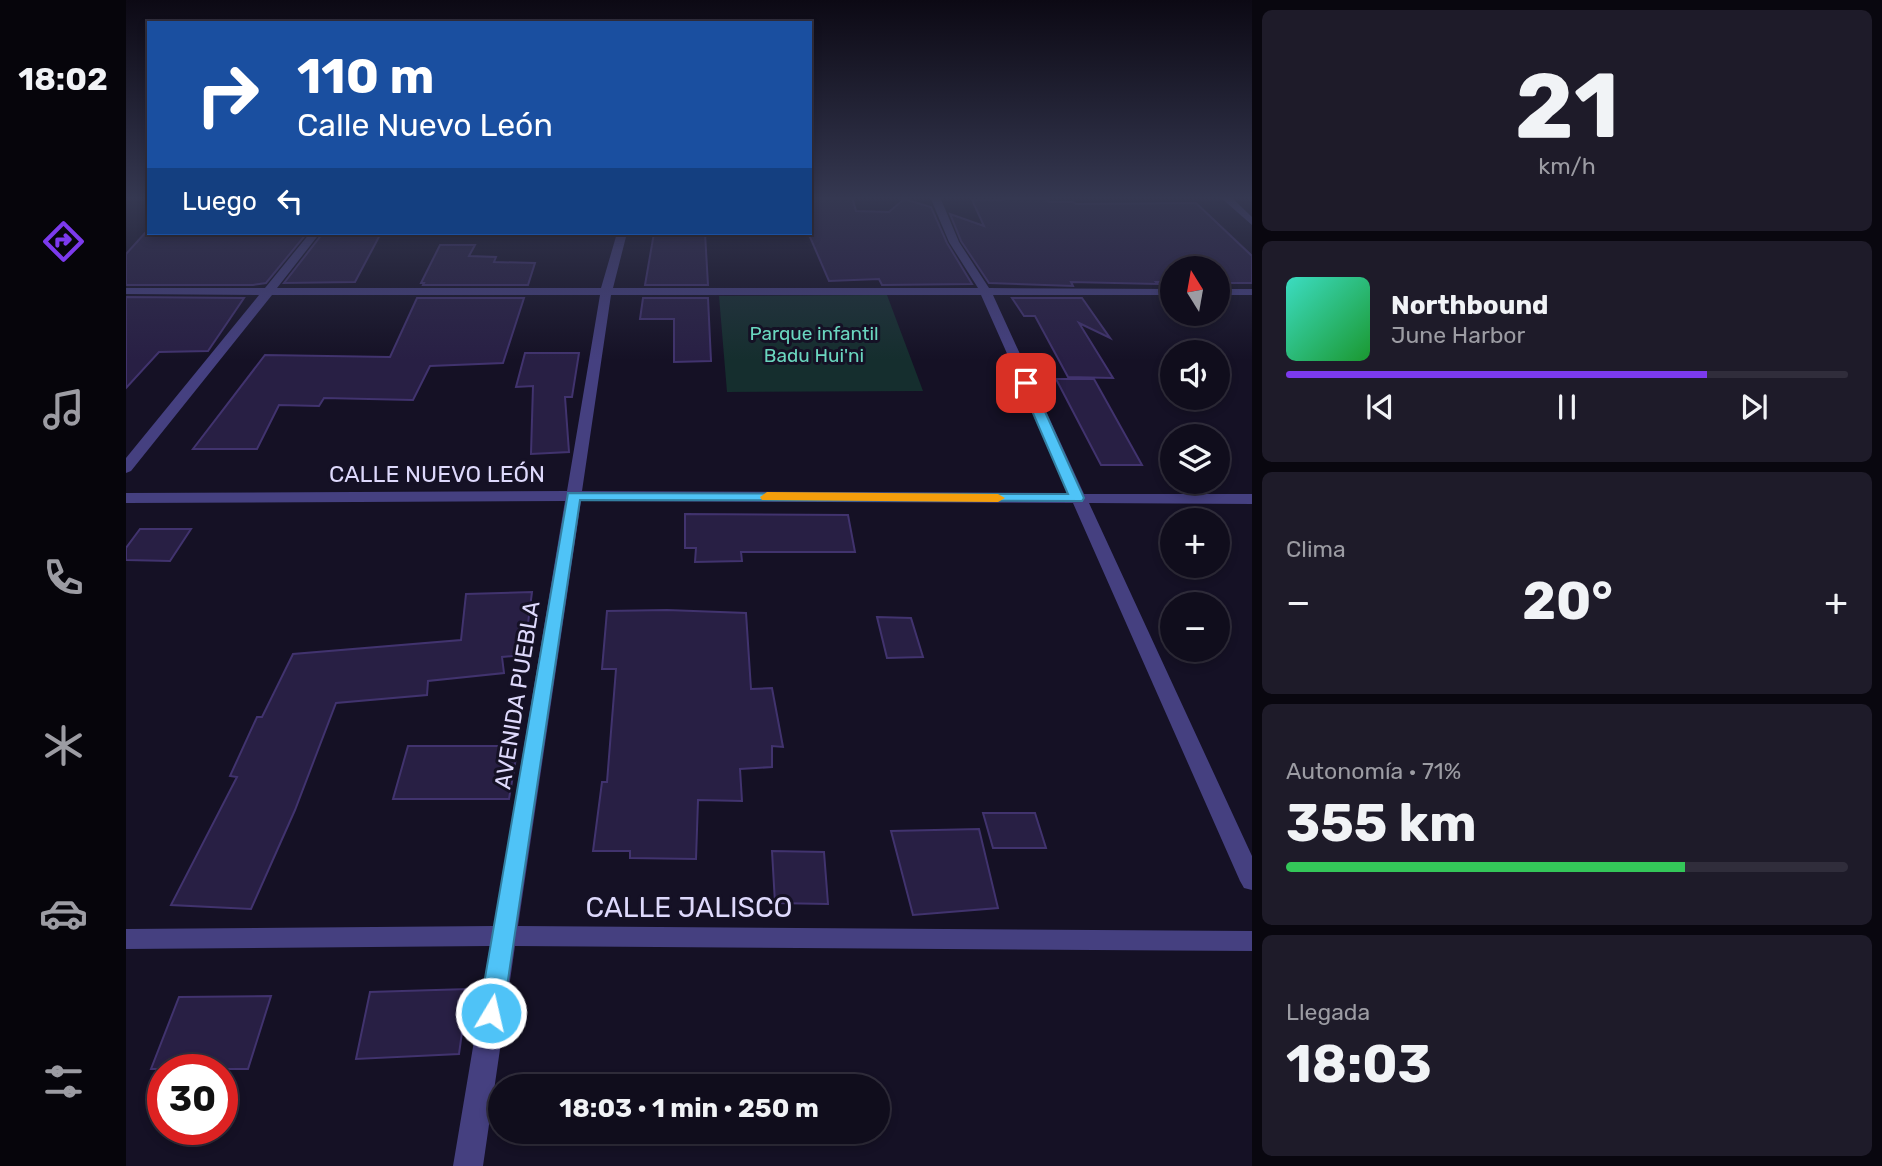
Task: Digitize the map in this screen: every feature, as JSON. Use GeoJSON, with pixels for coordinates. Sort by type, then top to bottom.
{"type":"FeatureCollection","features":[{"type":"Feature","properties":{"kind":"street"},"geometry":{"type":"LineString","coordinates":[[126,468],[301,251]]}},
{"type":"Feature","properties":{"kind":"street","name":"AVENIDA PUEBLA"},"geometry":{"type":"LineString","coordinates":[[468,1166],[606,292],[617,251]]}},
{"type":"Feature","properties":{"kind":"street"},"geometry":{"type":"LineString","coordinates":[[960,251],[985,291],[1252,881]]}},
{"type":"Feature","properties":{"kind":"street"},"geometry":{"type":"LineString","coordinates":[[126,291],[1160,292]]}},
{"type":"Feature","properties":{"kind":"street"},"geometry":{"type":"LineString","coordinates":[[1230,292],[1252,292]]}},
{"type":"Feature","properties":{"kind":"street","name":"CALLE NUEVO LEÓN"},"geometry":{"type":"LineString","coordinates":[[126,498],[573,496],[1252,499]]}},
{"type":"Feature","properties":{"kind":"street","name":"CALLE JALISCO"},"geometry":{"type":"LineString","coordinates":[[126,939],[503,936],[1252,941]]}},
{"type":"Feature","properties":{"kind":"green space","name":"Parque infantil Badu Hui'ni"},"geometry":{"type":"Polygon","coordinates":[[[887,295],[923,391],[727,392],[719,296],[887,295]]]}},
{"type":"Feature","properties":{"kind":"building"},"geometry":{"type":"Polygon","coordinates":[[[128,251],[292,251],[266,283],[253,285],[126,285],[126,254],[128,251]]]}},
{"type":"Feature","properties":{"kind":"building"},"geometry":{"type":"Polygon","coordinates":[[[309,251],[371,251],[355,282],[284,283],[309,251]]]}},
{"type":"Feature","properties":{"kind":"building"},"geometry":{"type":"Polygon","coordinates":[[[437,251],[472,251],[469,256],[496,257],[494,262],[535,263],[528,285],[421,283],[437,251]]]}},
{"type":"Feature","properties":{"kind":"building"},"geometry":{"type":"Polygon","coordinates":[[[651,251],[706,251],[708,285],[645,285],[651,251]]]}},
{"type":"Feature","properties":{"kind":"building"},"geometry":{"type":"Polygon","coordinates":[[[816,251],[952,251],[972,284],[882,285],[879,279],[829,281],[816,251]]]}},
{"type":"Feature","properties":{"kind":"building"},"geometry":{"type":"Polygon","coordinates":[[[968,251],[1247,251],[1252,256],[1252,283],[1230,283],[1230,256],[1160,256],[1160,282],[1156,282],[1158,284],[1071,282],[1073,286],[989,283],[968,251]]]}},
{"type":"Feature","properties":{"kind":"building"},"geometry":{"type":"Polygon","coordinates":[[[126,297],[244,298],[208,351],[159,352],[126,388],[126,297]]]}},
{"type":"Feature","properties":{"kind":"building"},"geometry":{"type":"Polygon","coordinates":[[[417,298],[524,298],[503,363],[430,366],[413,400],[324,398],[319,406],[279,405],[257,449],[193,449],[265,355],[390,357],[417,298]]]}},
{"type":"Feature","properties":{"kind":"building"},"geometry":{"type":"Polygon","coordinates":[[[643,298],[708,298],[711,361],[674,362],[674,319],[640,319],[643,298]]]}},
{"type":"Feature","properties":{"kind":"building"},"geometry":{"type":"Polygon","coordinates":[[[1012,298],[1082,298],[1110,338],[1079,323],[1113,378],[1068,377],[1035,316],[1024,316],[1012,298]]]}},
{"type":"Feature","properties":{"kind":"building"},"geometry":{"type":"Polygon","coordinates":[[[525,353],[579,353],[572,397],[565,397],[569,452],[531,454],[533,386],[516,387],[525,353]]]}},
{"type":"Feature","properties":{"kind":"building"},"geometry":{"type":"Polygon","coordinates":[[[1056,379],[1094,379],[1142,465],[1101,465],[1056,379]]]}},
{"type":"Feature","properties":{"kind":"building"},"geometry":{"type":"Polygon","coordinates":[[[685,514],[848,515],[855,552],[741,552],[742,561],[695,562],[696,548],[685,548],[685,514]]]}},
{"type":"Feature","properties":{"kind":"building"},"geometry":{"type":"Polygon","coordinates":[[[140,529],[191,529],[170,561],[126,560],[126,548],[140,529]]]}},
{"type":"Feature","properties":{"kind":"building"},"geometry":{"type":"Polygon","coordinates":[[[532,592],[524,655],[502,657],[504,673],[428,681],[427,695],[336,703],[295,810],[251,909],[171,905],[237,777],[230,776],[257,717],[262,717],[293,654],[461,640],[466,594],[532,592]]]}},
{"type":"Feature","properties":{"kind":"building"},"geometry":{"type":"Polygon","coordinates":[[[607,611],[746,613],[751,689],[772,688],[783,747],[772,746],[772,767],[740,769],[742,801],[698,800],[696,859],[630,858],[630,851],[593,851],[602,782],[607,782],[616,669],[602,669],[607,611]]]}},
{"type":"Feature","properties":{"kind":"building"},"geometry":{"type":"Polygon","coordinates":[[[877,617],[911,618],[923,657],[887,658],[877,617]]]}},
{"type":"Feature","properties":{"kind":"building"},"geometry":{"type":"Polygon","coordinates":[[[408,746],[518,746],[509,799],[393,799],[408,746]]]}},
{"type":"Feature","properties":{"kind":"building"},"geometry":{"type":"Polygon","coordinates":[[[983,813],[1035,813],[1046,848],[993,848],[983,813]]]}},
{"type":"Feature","properties":{"kind":"building"},"geometry":{"type":"Polygon","coordinates":[[[979,829],[998,908],[913,915],[891,831],[979,829]]]}},
{"type":"Feature","properties":{"kind":"building"},"geometry":{"type":"Polygon","coordinates":[[[772,851],[824,852],[828,904],[775,903],[772,851]]]}},
{"type":"Feature","properties":{"kind":"building"},"geometry":{"type":"Polygon","coordinates":[[[468,989],[459,1054],[356,1059],[370,992],[468,989]]]}},
{"type":"Feature","properties":{"kind":"building"},"geometry":{"type":"Polygon","coordinates":[[[271,996],[248,1069],[238,1069],[238,1054],[157,1054],[179,997],[271,996]]]}},
{"type":"Feature","properties":{"kind":"slow traffic"},"geometry":{"type":"LineString","coordinates":[[767,497],[998,498]]}},
{"type":"Feature","properties":{"kind":"route"},"geometry":{"type":"LineString","coordinates":[[491,1013],[573,496],[1077,498],[1026,383]]}}]}
